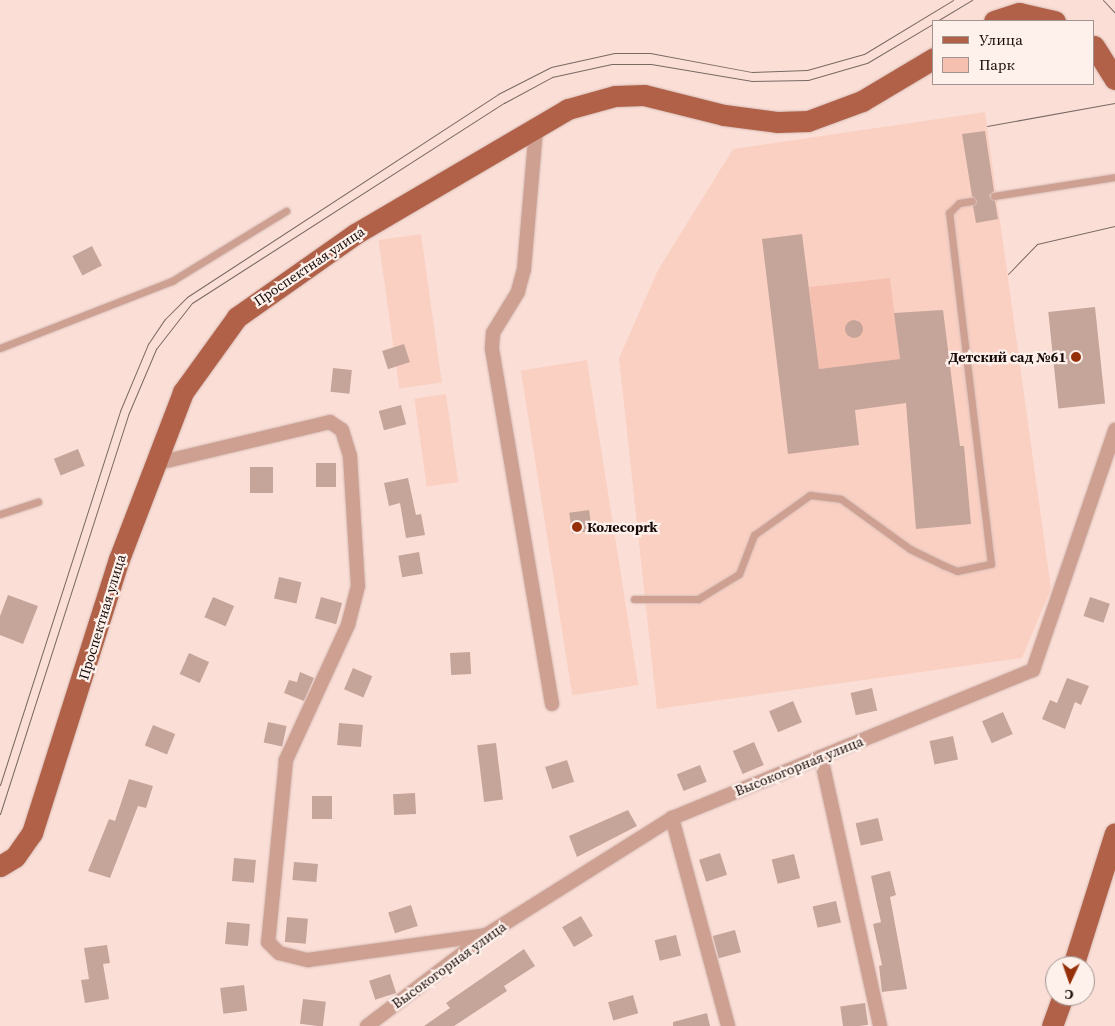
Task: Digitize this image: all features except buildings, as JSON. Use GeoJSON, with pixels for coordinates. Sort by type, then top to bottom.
{"type":"FeatureCollection","features":[{"type":"Feature","properties":{"kind":"main road"},"geometry":{"type":"LineString","coordinates":[[997,20],[1018,13],[1050,20]]}},
{"type":"Feature","properties":{"kind":"main road"},"geometry":{"type":"LineString","coordinates":[[1095,48],[1115,78]]}},
{"type":"Feature","properties":{"kind":"main road","name":"Проспектная улица"},"geometry":{"type":"LineString","coordinates":[[1,868],[19,851],[37,819],[120,559],[154,464],[183,392],[237,317],[355,234],[568,109],[616,96],[644,95],[724,114],[777,122],[808,121],[862,102],[932,59]]}},
{"type":"Feature","properties":{"kind":"main road"},"geometry":{"type":"LineString","coordinates":[[1076,956],[1115,833]]}},
{"type":"Feature","properties":{"kind":"main road"},"geometry":{"type":"LineString","coordinates":[[1052,1026],[1059,1006]]}},
{"type":"Feature","properties":{"kind":"street"},"geometry":{"type":"LineString","coordinates":[[536,129],[524,269],[518,292],[493,333],[492,349],[552,704]]}},
{"type":"Feature","properties":{"kind":"street"},"geometry":{"type":"LineString","coordinates":[[154,464],[330,422],[342,430],[350,456],[358,586],[348,625],[286,760],[268,942],[279,953],[308,960],[488,934]]}},
{"type":"Feature","properties":{"kind":"street","name":"Высокогорная улица"},"geometry":{"type":"LineString","coordinates":[[367,1026],[488,934],[672,818],[1033,670],[1115,430]]}},
{"type":"Feature","properties":{"kind":"street"},"geometry":{"type":"LineString","coordinates":[[821,757],[880,1026]]}},
{"type":"Feature","properties":{"kind":"street"},"geometry":{"type":"LineString","coordinates":[[672,818],[728,1026]]}},
{"type":"Feature","properties":{"kind":"lane"},"geometry":{"type":"LineString","coordinates":[[994,196],[1115,177]]}},
{"type":"Feature","properties":{"kind":"lane"},"geometry":{"type":"LineString","coordinates":[[634,598],[698,599],[739,574],[754,535],[810,495],[841,499],[910,549],[950,568],[958,571],[991,564],[949,213],[959,203],[972,201]]}},
{"type":"Feature","properties":{"kind":"lane"},"geometry":{"type":"LineString","coordinates":[[0,348],[172,281],[286,210]]}},
{"type":"Feature","properties":{"kind":"lane"},"geometry":{"type":"LineString","coordinates":[[0,514],[38,502]]}},
{"type":"Feature","properties":{"kind":"shaded area"},"geometry":{"type":"Polygon","coordinates":[[[985,112],[1051,589],[1022,658],[657,709],[619,358],[658,270],[733,149],[985,112]]]}},
{"type":"Feature","properties":{"kind":"shaded area"},"geometry":{"type":"Polygon","coordinates":[[[421,234],[442,383],[399,389],[378,240],[421,234]]]}},
{"type":"Feature","properties":{"kind":"shaded area"},"geometry":{"type":"Polygon","coordinates":[[[587,360],[638,685],[572,695],[521,370],[587,360]]]}},
{"type":"Feature","properties":{"kind":"shaded area"},"geometry":{"type":"Polygon","coordinates":[[[446,394],[458,482],[427,487],[414,398],[446,394]]]}},
{"type":"Feature","properties":{"kind":"green space"},"geometry":{"type":"Polygon","coordinates":[[[890,278],[900,359],[819,369],[809,287],[890,278]],[[857,319],[846,324],[851,337],[863,331],[857,319]]]}},
{"type":"Feature","properties":{"kind":"tram line"},"geometry":{"type":"LineString","coordinates":[[0,785],[120,411],[148,344],[165,319],[187,297],[498,94],[551,67],[614,53],[650,53],[752,72],[807,70],[864,54],[953,0]]}},
{"type":"Feature","properties":{"kind":"tram line"},"geometry":{"type":"LineString","coordinates":[[939,20],[972,0]]}},
{"type":"Feature","properties":{"kind":"tram line"},"geometry":{"type":"LineString","coordinates":[[1103,0],[1115,13]]}},
{"type":"Feature","properties":{"kind":"tram line"},"geometry":{"type":"LineString","coordinates":[[0,814],[128,415],[156,349],[192,303],[504,103],[552,77],[612,64],[651,64],[751,81],[808,80],[867,63],[932,24]]}},
{"type":"Feature","properties":{"kind":"tram line"},"geometry":{"type":"LineString","coordinates":[[987,126],[1115,103]]}},
{"type":"Feature","properties":{"kind":"tram line"},"geometry":{"type":"LineString","coordinates":[[1008,274],[1037,244],[1115,226]]}},
{"type":"Feature","properties":{"kind":"place","name":"Детский сад №61"},"geometry":{"type":"Point","coordinates":[1076,357]}},
{"type":"Feature","properties":{"kind":"place","name":"Колесоprk"},"geometry":{"type":"Point","coordinates":[577,527]}}]}
